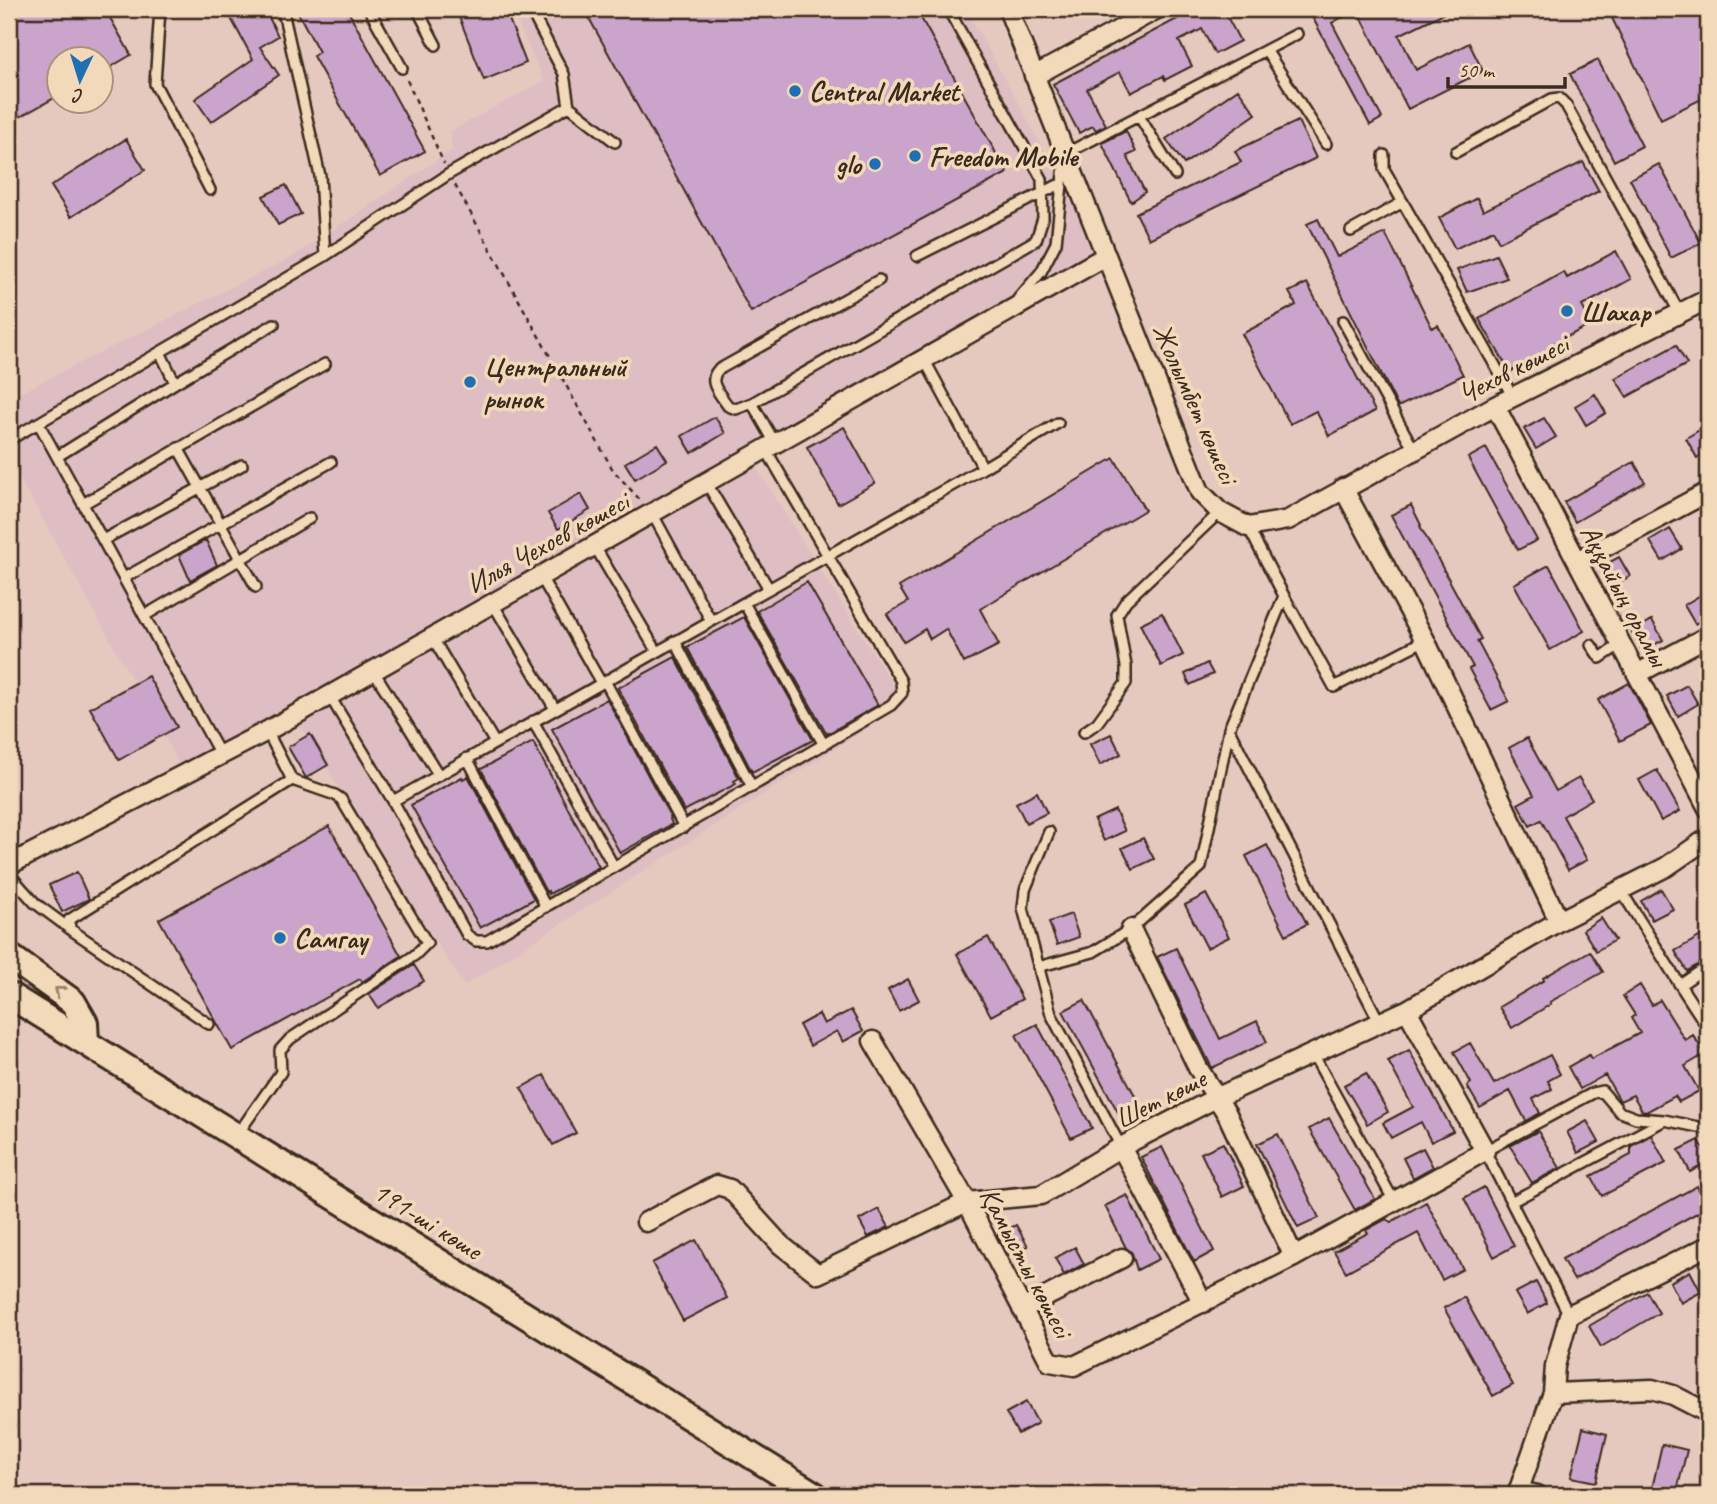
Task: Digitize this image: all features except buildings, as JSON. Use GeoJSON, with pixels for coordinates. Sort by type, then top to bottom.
{"type":"FeatureCollection","features":[{"type":"Feature","properties":{"kind":"main road"},"geometry":{"type":"LineString","coordinates":[[9,956],[73,1002],[85,1023],[86,1042]]}},
{"type":"Feature","properties":{"kind":"main road","name":"191-ші көше"},"geometry":{"type":"LineString","coordinates":[[9,995],[815,1495]]}},
{"type":"Feature","properties":{"kind":"street","name":"Жолымбет көшесі"},"geometry":{"type":"LineString","coordinates":[[1008,9],[1200,492],[1220,512],[1248,527]]}},
{"type":"Feature","properties":{"kind":"street"},"geometry":{"type":"LineString","coordinates":[[1034,76],[1157,9]]}},
{"type":"Feature","properties":{"kind":"street","name":"Илья Чехоев көшесі"},"geometry":{"type":"LineString","coordinates":[[9,865],[267,731],[1106,256]]}},
{"type":"Feature","properties":{"kind":"street","name":"Чехов көшесі"},"geometry":{"type":"LineString","coordinates":[[1343,488],[1495,406],[1708,299]]}},
{"type":"Feature","properties":{"kind":"street","name":"Аққайың орамы"},"geometry":{"type":"LineString","coordinates":[[1495,406],[1708,808]]}},
{"type":"Feature","properties":{"kind":"street"},"geometry":{"type":"LineString","coordinates":[[1248,527],[1289,520],[1343,488],[1425,640],[1559,922]]}},
{"type":"Feature","properties":{"kind":"street"},"geometry":{"type":"LineString","coordinates":[[1578,561],[1708,492]]}},
{"type":"Feature","properties":{"kind":"street"},"geometry":{"type":"LineString","coordinates":[[1637,674],[1708,636]]}},
{"type":"Feature","properties":{"kind":"street","name":"Шет көше"},"geometry":{"type":"LineString","coordinates":[[646,1222],[717,1185],[730,1189],[781,1245],[818,1274],[967,1202],[1041,1195],[1121,1147],[1216,1098],[1407,1010],[1559,922],[1666,867],[1708,838]]}},
{"type":"Feature","properties":{"kind":"street"},"geometry":{"type":"LineString","coordinates":[[1131,929],[1198,1068],[1227,1114],[1294,1257]]}},
{"type":"Feature","properties":{"kind":"street"},"geometry":{"type":"LineString","coordinates":[[1407,1010],[1485,1151]]}},
{"type":"Feature","properties":{"kind":"street","name":"Қамысты көшесі"},"geometry":{"type":"LineString","coordinates":[[873,1041],[967,1202],[1050,1362],[1074,1366],[1294,1257],[1485,1151]]}},
{"type":"Feature","properties":{"kind":"street"},"geometry":{"type":"LineString","coordinates":[[1121,1147],[1203,1303]]}},
{"type":"Feature","properties":{"kind":"street"},"geometry":{"type":"LineString","coordinates":[[1524,1494],[1553,1393],[1555,1366],[1569,1315],[1708,1246]]}},
{"type":"Feature","properties":{"kind":"street"},"geometry":{"type":"LineString","coordinates":[[1021,1309],[1122,1258]]}},
{"type":"Feature","properties":{"kind":"street"},"geometry":{"type":"LineString","coordinates":[[1553,1393],[1652,1390],[1673,1395],[1708,1413]]}},
{"type":"Feature","properties":{"kind":"lane"},"geometry":{"type":"LineString","coordinates":[[160,9],[155,84],[210,190]]}},
{"type":"Feature","properties":{"kind":"lane"},"geometry":{"type":"LineString","coordinates":[[280,9],[284,16],[320,177],[326,256]]}},
{"type":"Feature","properties":{"kind":"lane"},"geometry":{"type":"LineString","coordinates":[[369,9],[402,68]]}},
{"type":"Feature","properties":{"kind":"lane"},"geometry":{"type":"LineString","coordinates":[[417,9],[436,46]]}},
{"type":"Feature","properties":{"kind":"lane"},"geometry":{"type":"LineString","coordinates":[[530,9],[564,74],[569,106],[615,142]]}},
{"type":"Feature","properties":{"kind":"lane"},"geometry":{"type":"LineString","coordinates":[[879,280],[718,370],[712,382],[728,406],[736,408],[752,402],[1036,240],[1043,218],[1042,178],[948,9]]}},
{"type":"Feature","properties":{"kind":"lane"},"geometry":{"type":"LineString","coordinates":[[1008,311],[1041,272],[1056,243],[1065,154],[1297,34]]}},
{"type":"Feature","properties":{"kind":"lane"},"geometry":{"type":"LineString","coordinates":[[1266,50],[1326,144]]}},
{"type":"Feature","properties":{"kind":"lane"},"geometry":{"type":"LineString","coordinates":[[1456,152],[1552,99],[1559,98],[1566,105],[1679,312]]}},
{"type":"Feature","properties":{"kind":"lane"},"geometry":{"type":"LineString","coordinates":[[9,440],[326,256],[449,174],[569,106]]}},
{"type":"Feature","properties":{"kind":"lane"},"geometry":{"type":"LineString","coordinates":[[1139,116],[1175,175]]}},
{"type":"Feature","properties":{"kind":"lane"},"geometry":{"type":"LineString","coordinates":[[1384,155],[1384,169],[1513,397]]}},
{"type":"Feature","properties":{"kind":"lane"},"geometry":{"type":"LineString","coordinates":[[917,256],[1062,183]]}},
{"type":"Feature","properties":{"kind":"lane"},"geometry":{"type":"LineString","coordinates":[[1352,231],[1403,202]]}},
{"type":"Feature","properties":{"kind":"lane"},"geometry":{"type":"LineString","coordinates":[[1343,321],[1414,450]]}},
{"type":"Feature","properties":{"kind":"lane"},"geometry":{"type":"LineString","coordinates":[[58,456],[274,324]]}},
{"type":"Feature","properties":{"kind":"lane"},"geometry":{"type":"LineString","coordinates":[[160,352],[175,383]]}},
{"type":"Feature","properties":{"kind":"lane"},"geometry":{"type":"LineString","coordinates":[[924,359],[983,468]]}},
{"type":"Feature","properties":{"kind":"lane"},"geometry":{"type":"LineString","coordinates":[[83,503],[325,364]]}},
{"type":"Feature","properties":{"kind":"lane"},"geometry":{"type":"LineString","coordinates":[[329,695],[393,802],[467,935],[476,942],[487,942],[891,705],[902,693],[901,681],[827,555],[770,446],[752,402]]}},
{"type":"Feature","properties":{"kind":"lane"},"geometry":{"type":"LineString","coordinates":[[393,802],[1058,423]]}},
{"type":"Feature","properties":{"kind":"lane"},"geometry":{"type":"LineString","coordinates":[[38,424],[221,756]]}},
{"type":"Feature","properties":{"kind":"lane"},"geometry":{"type":"LineString","coordinates":[[178,448],[256,587]]}},
{"type":"Feature","properties":{"kind":"lane"},"geometry":{"type":"LineString","coordinates":[[124,578],[331,462]]}},
{"type":"Feature","properties":{"kind":"lane"},"geometry":{"type":"LineString","coordinates":[[103,540],[242,465]]}},
{"type":"Feature","properties":{"kind":"lane"},"geometry":{"type":"LineString","coordinates":[[706,482],[769,589]]}},
{"type":"Feature","properties":{"kind":"lane"},"geometry":{"type":"LineString","coordinates":[[1084,732],[1097,723],[1126,683],[1126,666],[1117,615],[1126,601],[1220,512]]}},
{"type":"Feature","properties":{"kind":"lane"},"geometry":{"type":"LineString","coordinates":[[652,513],[711,621]]}},
{"type":"Feature","properties":{"kind":"lane"},"geometry":{"type":"LineString","coordinates":[[144,615],[310,518]]}},
{"type":"Feature","properties":{"kind":"lane"},"geometry":{"type":"LineString","coordinates":[[1248,527],[1334,687],[1425,640]]}},
{"type":"Feature","properties":{"kind":"lane"},"geometry":{"type":"LineString","coordinates":[[594,545],[657,652]]}},
{"type":"Feature","properties":{"kind":"lane"},"geometry":{"type":"LineString","coordinates":[[540,575],[684,827]]}},
{"type":"Feature","properties":{"kind":"lane"},"geometry":{"type":"LineString","coordinates":[[1038,967],[1093,952],[1131,929],[1201,867],[1229,729],[1284,596]]}},
{"type":"Feature","properties":{"kind":"lane"},"geometry":{"type":"LineString","coordinates":[[492,602],[555,709]]}},
{"type":"Feature","properties":{"kind":"lane"},"geometry":{"type":"LineString","coordinates":[[744,603],[824,746]]}},
{"type":"Feature","properties":{"kind":"lane"},"geometry":{"type":"LineString","coordinates":[[432,637],[495,743]]}},
{"type":"Feature","properties":{"kind":"lane"},"geometry":{"type":"LineString","coordinates":[[675,641],[752,788]]}},
{"type":"Feature","properties":{"kind":"lane"},"geometry":{"type":"LineString","coordinates":[[1591,645],[1600,659],[1621,644]]}},
{"type":"Feature","properties":{"kind":"lane"},"geometry":{"type":"LineString","coordinates":[[373,670],[438,774]]}},
{"type":"Feature","properties":{"kind":"lane"},"geometry":{"type":"LineString","coordinates":[[533,721],[614,867]]}},
{"type":"Feature","properties":{"kind":"lane"},"geometry":{"type":"LineString","coordinates":[[1229,729],[1380,1023]]}},
{"type":"Feature","properties":{"kind":"lane"},"geometry":{"type":"LineString","coordinates":[[236,1136],[281,1072],[280,1050],[290,1039],[415,955],[427,943],[341,799],[335,794],[292,780],[267,731]]}},
{"type":"Feature","properties":{"kind":"lane"},"geometry":{"type":"LineString","coordinates":[[467,758],[547,907]]}},
{"type":"Feature","properties":{"kind":"lane"},"geometry":{"type":"LineString","coordinates":[[70,929],[69,920],[292,780]]}},
{"type":"Feature","properties":{"kind":"lane"},"geometry":{"type":"LineString","coordinates":[[1049,832],[1025,890],[1023,908],[1051,1014],[1121,1147]]}},
{"type":"Feature","properties":{"kind":"lane"},"geometry":{"type":"LineString","coordinates":[[9,874],[35,903],[209,1024]]}},
{"type":"Feature","properties":{"kind":"lane"},"geometry":{"type":"LineString","coordinates":[[1620,889],[1708,1028]]}},
{"type":"Feature","properties":{"kind":"lane"},"geometry":{"type":"LineString","coordinates":[[1680,985],[1708,966]]}},
{"type":"Feature","properties":{"kind":"lane"},"geometry":{"type":"LineString","coordinates":[[1312,1054],[1395,1203]]}},
{"type":"Feature","properties":{"kind":"lane"},"geometry":{"type":"LineString","coordinates":[[1569,1315],[1485,1151],[1592,1093],[1602,1091],[1620,1112],[1636,1118],[1664,1120],[1708,1129]]}},
{"type":"Feature","properties":{"kind":"lane"},"geometry":{"type":"LineString","coordinates":[[1511,1202],[1664,1120]]}},
{"type":"Feature","properties":{"kind":"path"},"geometry":{"type":"LineString","coordinates":[[402,68],[449,174],[613,470],[652,513]]}},
{"type":"Feature","properties":{"kind":"shaded area","name":"Центральный рынок"},"geometry":{"type":"Polygon","coordinates":[[[511,9],[966,9],[1109,266],[329,695],[187,778],[9,459],[9,398],[292,257],[452,150],[450,131],[544,81],[511,9]]]}},
{"type":"Feature","properties":{"kind":"shaded area"},"geometry":{"type":"Polygon","coordinates":[[[756,467],[905,704],[464,986],[300,726],[756,467]]]}},
{"type":"Feature","properties":{"kind":"place","name":"Central Market"},"geometry":{"type":"Point","coordinates":[795,91]}},
{"type":"Feature","properties":{"kind":"place","name":"Freedom Mobile"},"geometry":{"type":"Point","coordinates":[915,156]}},
{"type":"Feature","properties":{"kind":"place","name":"glo"},"geometry":{"type":"Point","coordinates":[875,164]}},
{"type":"Feature","properties":{"kind":"place","name":"Шахар"},"geometry":{"type":"Point","coordinates":[1567,311]}},
{"type":"Feature","properties":{"kind":"place","name":"Центральный рынок"},"geometry":{"type":"Point","coordinates":[470,382]}},
{"type":"Feature","properties":{"kind":"place","name":"Самгау"},"geometry":{"type":"Point","coordinates":[280,938]}}]}
